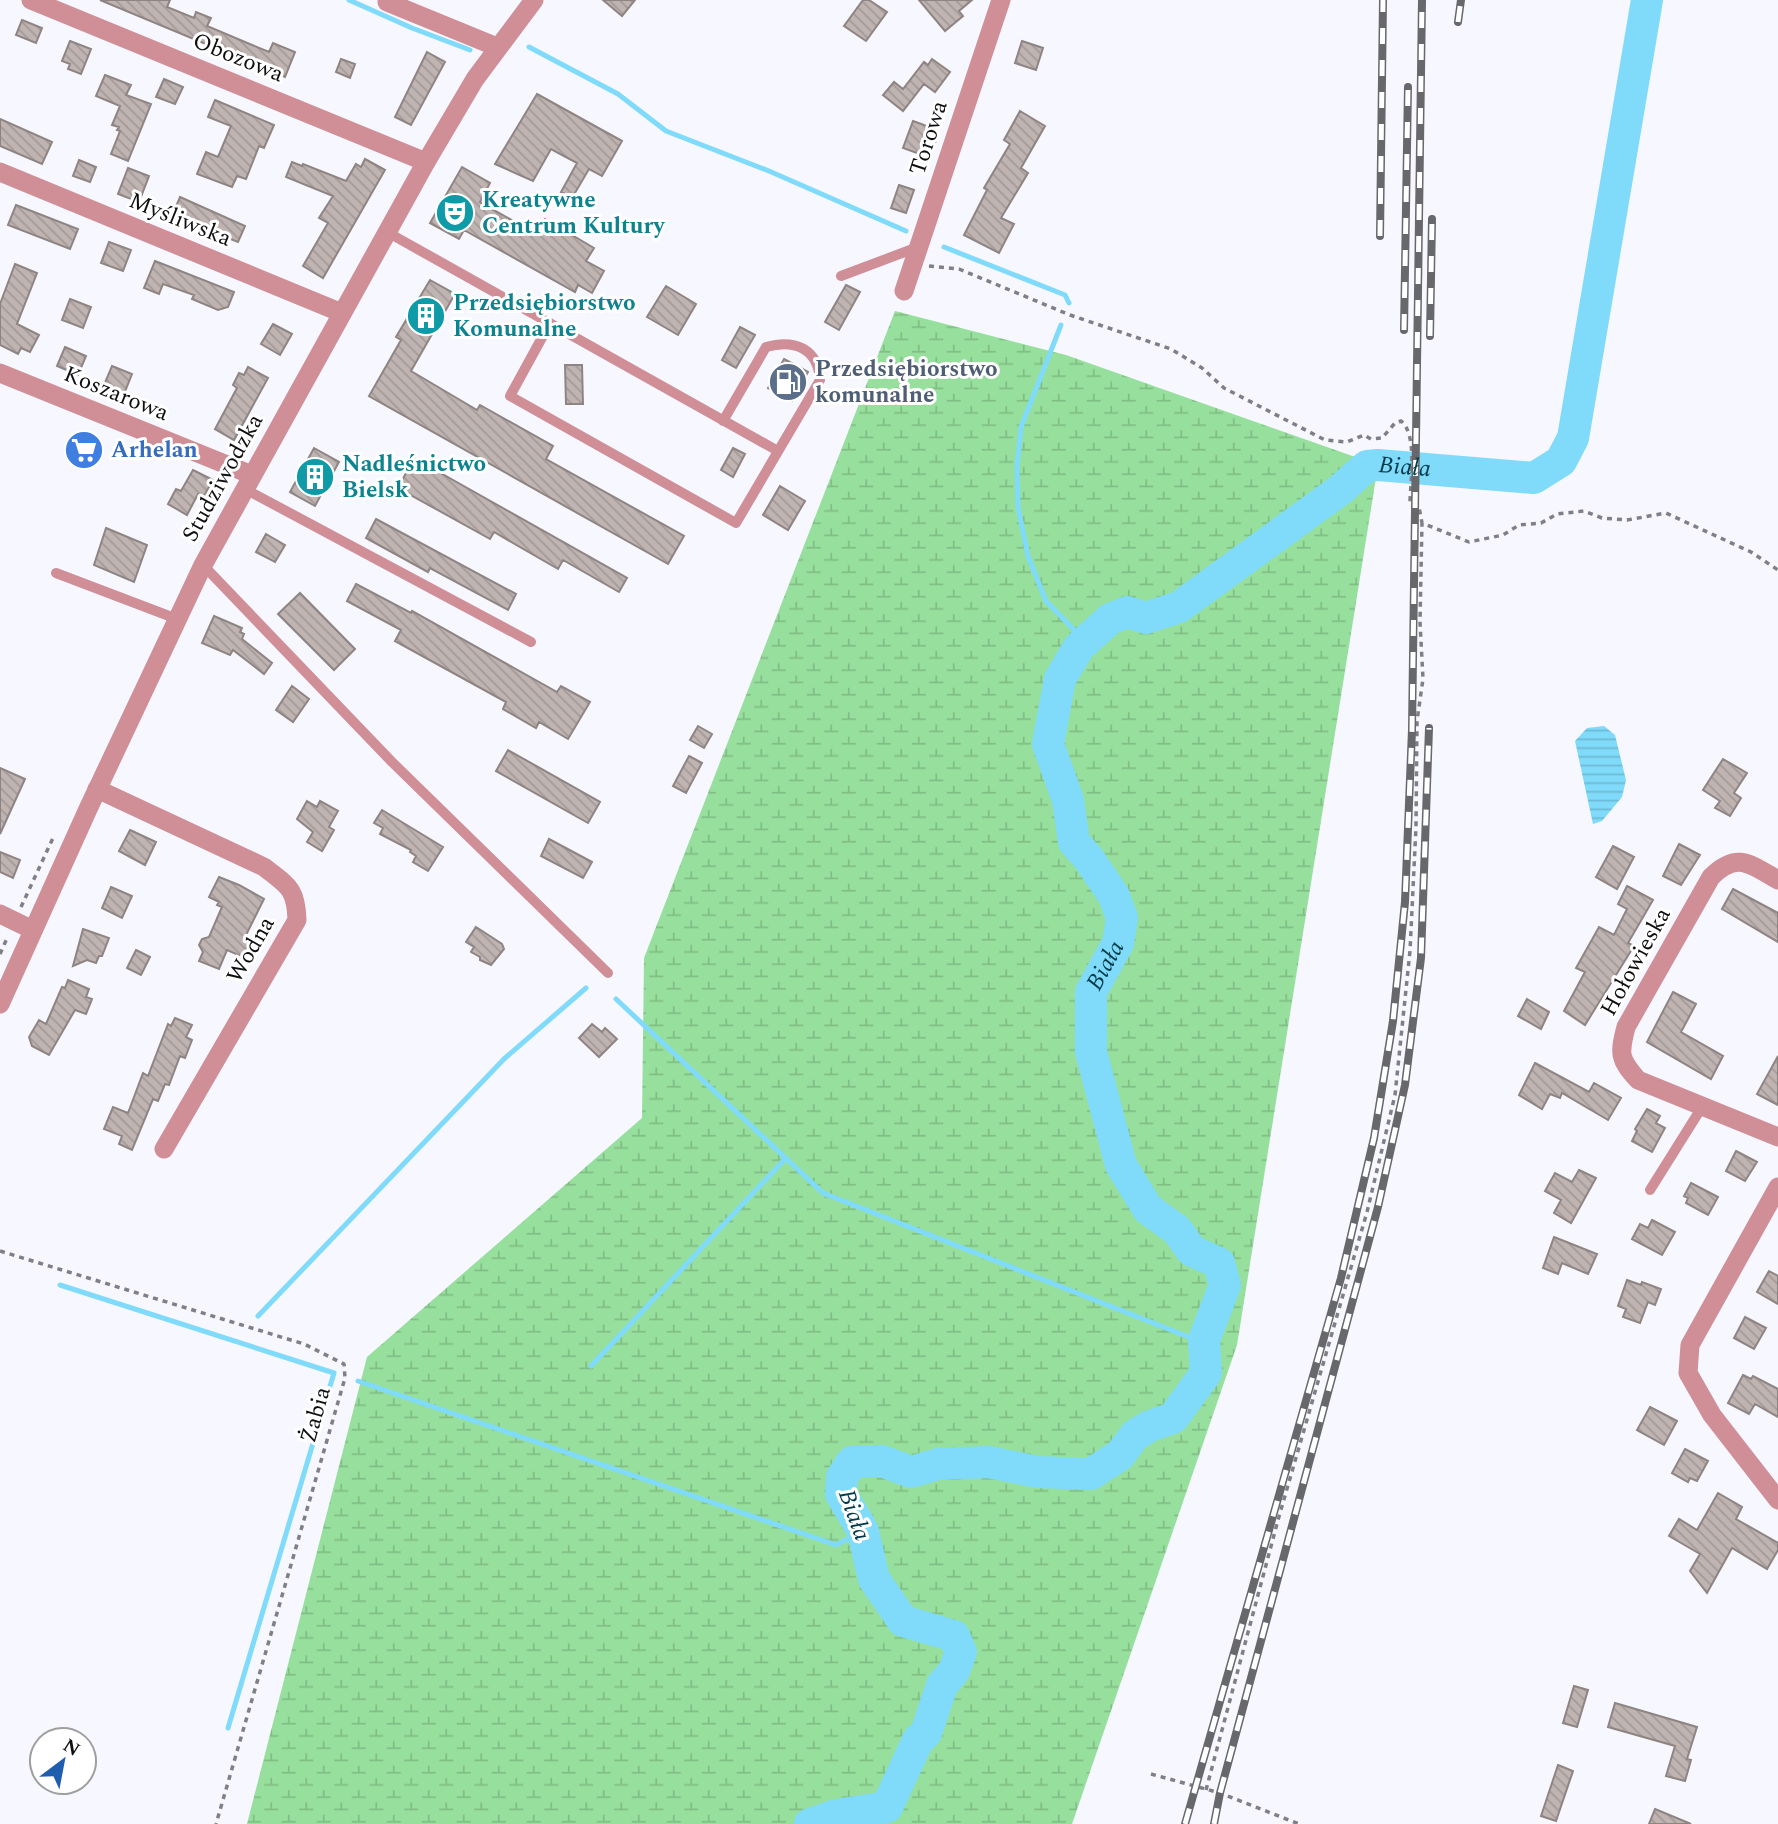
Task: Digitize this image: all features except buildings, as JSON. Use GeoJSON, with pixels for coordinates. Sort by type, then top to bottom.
{"type":"FeatureCollection","features":[{"type":"Feature","properties":{"kind":"street","name":"Obozowa"},"geometry":{"type":"LineString","coordinates":[[31,0],[426,162]]}},
{"type":"Feature","properties":{"kind":"street","name":"Studziwodzka"},"geometry":{"type":"LineString","coordinates":[[0,1004],[97,789],[203,565],[426,162],[475,79],[534,0]]}},
{"type":"Feature","properties":{"kind":"street","name":"Torowa"},"geometry":{"type":"LineString","coordinates":[[904,291],[1001,0]]}},
{"type":"Feature","properties":{"kind":"street"},"geometry":{"type":"LineString","coordinates":[[387,2],[498,47]]}},
{"type":"Feature","properties":{"kind":"street","name":"Myśliwska"},"geometry":{"type":"LineString","coordinates":[[0,172],[342,313]]}},
{"type":"Feature","properties":{"kind":"street","name":"Koszarowa"},"geometry":{"type":"LineString","coordinates":[[0,373],[248,482]]}},
{"type":"Feature","properties":{"kind":"street","name":"Wodna"},"geometry":{"type":"LineString","coordinates":[[97,789],[264,867],[285,883],[296,898],[297,920],[163,1149]]}},
{"type":"Feature","properties":{"kind":"street","name":"Hołowieska"},"geometry":{"type":"LineString","coordinates":[[1778,880],[1750,864],[1734,861],[1723,865],[1711,877],[1626,1027],[1620,1049],[1624,1064],[1638,1080],[1778,1137]]}},
{"type":"Feature","properties":{"kind":"street"},"geometry":{"type":"LineString","coordinates":[[0,915],[33,930]]}},
{"type":"Feature","properties":{"kind":"street"},"geometry":{"type":"LineString","coordinates":[[1778,1187],[1689,1345],[1688,1373],[1712,1415],[1778,1500]]}},
{"type":"Feature","properties":{"kind":"lane"},"geometry":{"type":"LineString","coordinates":[[387,232],[778,452]]}},
{"type":"Feature","properties":{"kind":"lane"},"geometry":{"type":"LineString","coordinates":[[841,276],[916,254]]}},
{"type":"Feature","properties":{"kind":"lane"},"geometry":{"type":"LineString","coordinates":[[550,323],[510,396],[736,523],[821,380],[819,365],[811,354],[783,342],[766,347],[723,421]]}},
{"type":"Feature","properties":{"kind":"lane"},"geometry":{"type":"LineString","coordinates":[[248,482],[531,642]]}},
{"type":"Feature","properties":{"kind":"lane"},"geometry":{"type":"LineString","coordinates":[[203,565],[392,762],[608,973]]}},
{"type":"Feature","properties":{"kind":"lane"},"geometry":{"type":"LineString","coordinates":[[56,573],[177,619]]}},
{"type":"Feature","properties":{"kind":"lane"},"geometry":{"type":"LineString","coordinates":[[1650,1191],[1702,1107]]}},
{"type":"Feature","properties":{"kind":"path"},"geometry":{"type":"LineString","coordinates":[[916,254],[937,268],[959,269],[1070,315],[1171,349],[1202,368],[1224,388],[1325,440],[1347,442],[1364,435],[1371,439],[1381,438],[1395,423],[1401,421],[1408,427],[1412,442],[1410,504],[1419,506],[1422,523],[1420,622],[1423,679],[1417,721],[1412,923],[1395,1095],[1367,1212],[1278,1520],[1206,1790]]}},
{"type":"Feature","properties":{"kind":"path"},"geometry":{"type":"LineString","coordinates":[[1422,523],[1469,542],[1503,535],[1519,525],[1541,523],[1556,514],[1584,510],[1602,518],[1627,520],[1666,513],[1751,552],[1778,570]]}},
{"type":"Feature","properties":{"kind":"path","name":"Żabia"},"geometry":{"type":"LineString","coordinates":[[0,1251],[304,1344],[344,1364],[345,1378],[216,1824]]}},
{"type":"Feature","properties":{"kind":"path"},"geometry":{"type":"LineString","coordinates":[[1151,1774],[1220,1793],[1300,1824]]}},
{"type":"Feature","properties":{"kind":"green space"},"geometry":{"type":"Polygon","coordinates":[[[895,311],[1066,355],[1378,465],[1237,1345],[1072,1824],[247,1824],[367,1357],[642,1118],[644,958],[895,311]]]}},
{"type":"Feature","properties":{"kind":"water"},"geometry":{"type":"Polygon","coordinates":[[[1604,726],[1615,735],[1626,780],[1622,797],[1602,821],[1593,824],[1575,741],[1587,728],[1604,726]]]}},
{"type":"Feature","properties":{"kind":"waterway"},"geometry":{"type":"LineString","coordinates":[[349,0],[470,50]]}},
{"type":"Feature","properties":{"kind":"waterway","name":"Biała"},"geometry":{"type":"LineString","coordinates":[[810,1824],[836,1815],[887,1807],[918,1740],[926,1733],[942,1685],[954,1671],[961,1652],[954,1636],[903,1621],[874,1579],[863,1531],[841,1494],[842,1477],[852,1462],[882,1461],[911,1472],[938,1464],[988,1462],[1038,1472],[1091,1474],[1120,1455],[1135,1435],[1173,1418],[1206,1373],[1204,1340],[1225,1285],[1219,1263],[1192,1251],[1177,1230],[1148,1209],[1121,1165],[1091,1052],[1091,992],[1118,943],[1122,918],[1114,896],[1074,842],[1068,800],[1048,744],[1060,679],[1079,647],[1110,619],[1127,612],[1146,618],[1179,607],[1340,490],[1367,466],[1534,478],[1561,461],[1573,438],[1647,0]]}},
{"type":"Feature","properties":{"kind":"waterway"},"geometry":{"type":"LineString","coordinates":[[529,47],[618,94],[666,131],[769,171],[906,231]]}},
{"type":"Feature","properties":{"kind":"waterway"},"geometry":{"type":"LineString","coordinates":[[944,247],[1065,295],[1069,303]]}},
{"type":"Feature","properties":{"kind":"waterway"},"geometry":{"type":"LineString","coordinates":[[1061,325],[1021,427],[1017,466],[1018,507],[1028,556],[1046,601],[1085,641]]}},
{"type":"Feature","properties":{"kind":"waterway"},"geometry":{"type":"LineString","coordinates":[[258,1316],[504,1059],[586,988]]}},
{"type":"Feature","properties":{"kind":"waterway"},"geometry":{"type":"LineString","coordinates":[[616,999],[823,1193],[1204,1343]]}},
{"type":"Feature","properties":{"kind":"waterway"},"geometry":{"type":"LineString","coordinates":[[591,1366],[786,1158]]}},
{"type":"Feature","properties":{"kind":"waterway"},"geometry":{"type":"LineString","coordinates":[[60,1285],[334,1373]]}},
{"type":"Feature","properties":{"kind":"waterway"},"geometry":{"type":"LineString","coordinates":[[228,1728],[334,1373]]}},
{"type":"Feature","properties":{"kind":"waterway"},"geometry":{"type":"LineString","coordinates":[[358,1381],[836,1545],[863,1531]]}},
{"type":"Feature","properties":{"kind":"railway"},"geometry":{"type":"LineString","coordinates":[[1380,236],[1383,0]]}},
{"type":"Feature","properties":{"kind":"railway"},"geometry":{"type":"LineString","coordinates":[[1185,1824],[1341,1278],[1374,1138],[1393,1021],[1405,902],[1412,730],[1422,0]]}},
{"type":"Feature","properties":{"kind":"railway"},"geometry":{"type":"LineString","coordinates":[[1458,22],[1461,0]]}},
{"type":"Feature","properties":{"kind":"railway"},"geometry":{"type":"LineString","coordinates":[[1404,330],[1408,87]]}},
{"type":"Feature","properties":{"kind":"railway"},"geometry":{"type":"LineString","coordinates":[[1430,336],[1432,219]]}},
{"type":"Feature","properties":{"kind":"railway"},"geometry":{"type":"LineString","coordinates":[[1214,1824],[1220,1793],[1378,1207],[1405,1085],[1421,958],[1429,728]]}},
{"type":"Feature","properties":{"kind":"place","name":"Kreatywne Centrum Kultury"},"geometry":{"type":"Point","coordinates":[455,213]}},
{"type":"Feature","properties":{"kind":"place","name":"Przedsiębiorstwo Komunalne"},"geometry":{"type":"Point","coordinates":[426,316]}},
{"type":"Feature","properties":{"kind":"place","name":"Przedsiębiorstwo komunalne"},"geometry":{"type":"Point","coordinates":[788,382]}},
{"type":"Feature","properties":{"kind":"place","name":"Arhelan"},"geometry":{"type":"Point","coordinates":[84,450]}},
{"type":"Feature","properties":{"kind":"place","name":"Nadleśnictwo Bielsk"},"geometry":{"type":"Point","coordinates":[315,477]}}]}
